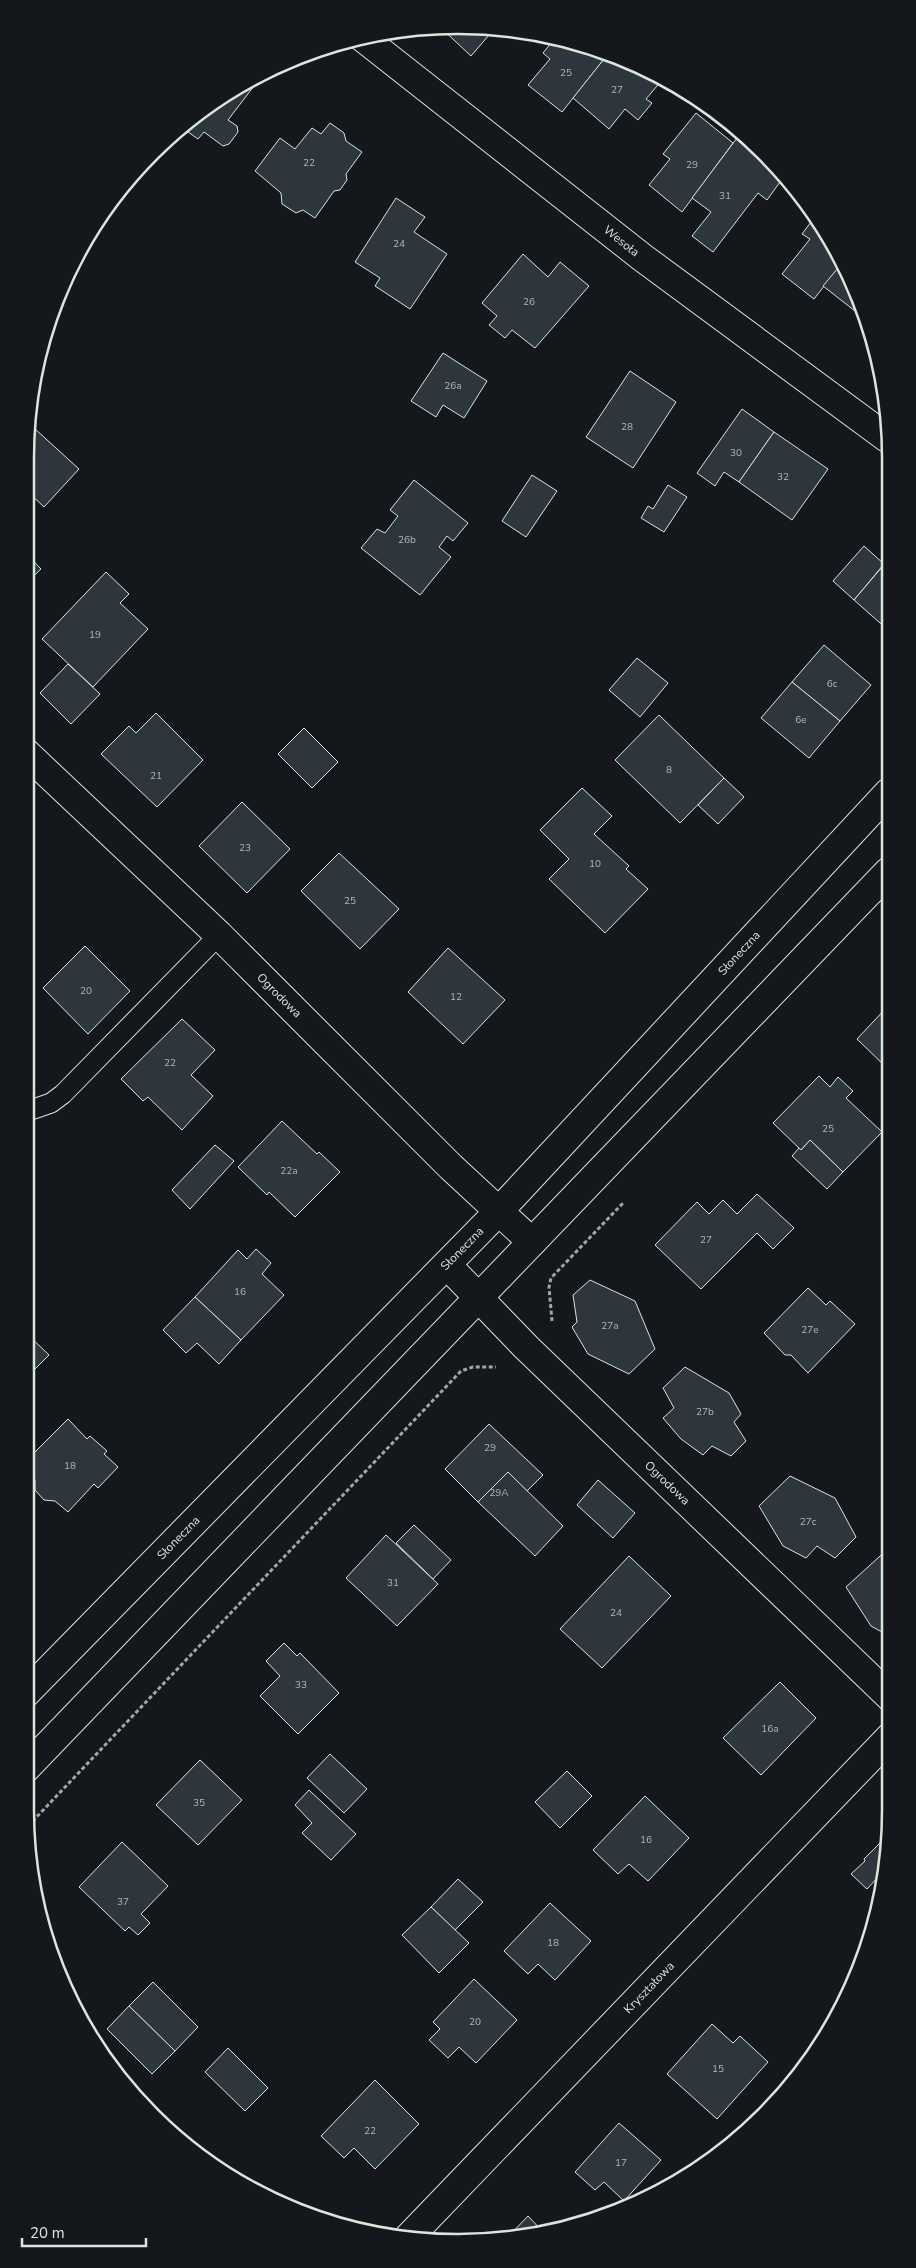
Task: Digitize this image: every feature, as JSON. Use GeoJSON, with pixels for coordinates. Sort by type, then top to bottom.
{"type":"FeatureCollection","features":[{"type":"Feature","properties":{"kind":"street","name":"Wesoła"},"geometry":{"type":"LineString","coordinates":[[370,43],[643,258],[881,434]]}},
{"type":"Feature","properties":{"kind":"street","name":"Ogrodowa"},"geometry":{"type":"LineString","coordinates":[[34,760],[219,935],[451,1168],[532,1242]]}},
{"type":"Feature","properties":{"kind":"street","name":"Słoneczna"},"geometry":{"type":"LineString","coordinates":[[34,1685],[447,1266],[882,799]]}},
{"type":"Feature","properties":{"kind":"street"},"geometry":{"type":"LineString","coordinates":[[34,1760],[882,877]]}},
{"type":"Feature","properties":{"kind":"street","name":"Ogrodowa"},"geometry":{"type":"LineString","coordinates":[[447,1266],[526,1347],[882,1689]]}},
{"type":"Feature","properties":{"kind":"street","name":"Kryształowa"},"geometry":{"type":"LineString","coordinates":[[414,2232],[882,1745]]}},
{"type":"Feature","properties":{"kind":"lane"},"geometry":{"type":"LineString","coordinates":[[34,1109],[51,1103],[63,1094],[219,935]]}},
{"type":"Feature","properties":{"kind":"path"},"geometry":{"type":"LineString","coordinates":[[545,1328],[552,1321],[549,1287],[551,1278],[631,1195]]}},
{"type":"Feature","properties":{"kind":"path"},"geometry":{"type":"LineString","coordinates":[[34,1819],[461,1372],[473,1367],[499,1367]]}},
{"type":"Feature","properties":{"kind":"building"},"geometry":{"type":"Polygon","coordinates":[[[448,34],[489,35],[471,56],[448,34]]]}},
{"type":"Feature","properties":{"kind":"building"},"geometry":{"type":"Polygon","coordinates":[[[550,44],[604,60],[562,112],[528,85],[550,59],[543,53],[550,44]]]}},
{"type":"Feature","properties":{"kind":"building"},"geometry":{"type":"Polygon","coordinates":[[[604,60],[658,85],[646,99],[652,103],[638,120],[625,109],[609,129],[573,98],[604,60]]]}},
{"type":"Feature","properties":{"kind":"building"},"geometry":{"type":"Polygon","coordinates":[[[253,87],[228,120],[237,126],[238,132],[229,144],[223,146],[204,132],[198,139],[187,131],[222,105],[253,87]]]}},
{"type":"Feature","properties":{"kind":"building"},"geometry":{"type":"Polygon","coordinates":[[[696,113],[733,143],[682,212],[649,185],[670,159],[663,154],[696,113]]]}},
{"type":"Feature","properties":{"kind":"building"},"geometry":{"type":"Polygon","coordinates":[[[330,123],[344,133],[346,141],[362,152],[346,174],[347,180],[340,190],[334,191],[315,218],[303,210],[296,213],[282,204],[281,193],[255,171],[280,138],[295,149],[312,128],[321,134],[330,123]]]}},
{"type":"Feature","properties":{"kind":"building"},"geometry":{"type":"Polygon","coordinates":[[[737,138],[780,182],[767,200],[758,193],[713,252],[692,236],[711,212],[692,198],[737,138]]]}},
{"type":"Feature","properties":{"kind":"building"},"geometry":{"type":"Polygon","coordinates":[[[396,198],[425,217],[414,232],[447,254],[410,309],[375,286],[380,278],[355,262],[396,198]]]}},
{"type":"Feature","properties":{"kind":"building"},"geometry":{"type":"Polygon","coordinates":[[[811,222],[837,269],[814,299],[782,274],[810,239],[802,234],[811,222]]]}},
{"type":"Feature","properties":{"kind":"building"},"geometry":{"type":"Polygon","coordinates":[[[523,254],[548,277],[560,262],[589,286],[535,348],[512,330],[505,338],[489,325],[497,316],[482,303],[523,254]]]}},
{"type":"Feature","properties":{"kind":"building"},"geometry":{"type":"Polygon","coordinates":[[[837,269],[856,310],[855,311],[823,286],[837,269]]]}},
{"type":"Feature","properties":{"kind":"building"},"geometry":{"type":"Polygon","coordinates":[[[443,353],[487,381],[464,418],[443,405],[436,417],[411,401],[443,353]]]}},
{"type":"Feature","properties":{"kind":"building"},"geometry":{"type":"Polygon","coordinates":[[[630,371],[676,402],[633,468],[586,437],[630,371]]]}},
{"type":"Feature","properties":{"kind":"building"},"geometry":{"type":"Polygon","coordinates":[[[742,409],[774,432],[739,482],[724,472],[715,486],[697,473],[742,409]]]}},
{"type":"Feature","properties":{"kind":"building"},"geometry":{"type":"Polygon","coordinates":[[[35,429],[79,469],[44,507],[34,498],[35,429]]]}},
{"type":"Feature","properties":{"kind":"building"},"geometry":{"type":"Polygon","coordinates":[[[774,432],[828,469],[792,520],[739,482],[774,432]]]}},
{"type":"Feature","properties":{"kind":"building"},"geometry":{"type":"Polygon","coordinates":[[[532,475],[557,491],[526,537],[502,521],[532,475]]]}},
{"type":"Feature","properties":{"kind":"building"},"geometry":{"type":"Polygon","coordinates":[[[414,480],[468,523],[453,541],[447,536],[439,547],[451,557],[420,595],[361,548],[377,529],[385,533],[398,516],[390,510],[414,480]]]}},
{"type":"Feature","properties":{"kind":"building"},"geometry":{"type":"Polygon","coordinates":[[[668,485],[687,497],[664,532],[641,518],[648,506],[653,509],[668,485]]]}},
{"type":"Feature","properties":{"kind":"building"},"geometry":{"type":"Polygon","coordinates":[[[864,546],[882,562],[882,566],[854,600],[833,581],[864,546]]]}},
{"type":"Feature","properties":{"kind":"building"},"geometry":{"type":"Polygon","coordinates":[[[34,562],[41,569],[34,576],[34,562]]]}},
{"type":"Feature","properties":{"kind":"building"},"geometry":{"type":"Polygon","coordinates":[[[882,567],[882,625],[854,600],[882,567]]]}},
{"type":"Feature","properties":{"kind":"building"},"geometry":{"type":"Polygon","coordinates":[[[106,572],[129,594],[120,603],[148,629],[93,687],[42,639],[106,572]]]}},
{"type":"Feature","properties":{"kind":"building"},"geometry":{"type":"Polygon","coordinates":[[[824,645],[871,685],[840,721],[792,682],[824,645]]]}},
{"type":"Feature","properties":{"kind":"building"},"geometry":{"type":"Polygon","coordinates":[[[637,658],[668,683],[640,717],[609,690],[637,658]]]}},
{"type":"Feature","properties":{"kind":"building"},"geometry":{"type":"Polygon","coordinates":[[[68,664],[100,694],[71,724],[40,693],[68,664]]]}},
{"type":"Feature","properties":{"kind":"building"},"geometry":{"type":"Polygon","coordinates":[[[792,682],[840,721],[809,758],[761,718],[792,682]]]}},
{"type":"Feature","properties":{"kind":"building"},"geometry":{"type":"Polygon","coordinates":[[[156,713],[203,760],[157,807],[101,754],[129,726],[136,733],[156,713]]]}},
{"type":"Feature","properties":{"kind":"building"},"geometry":{"type":"Polygon","coordinates":[[[659,715],[724,778],[680,823],[615,760],[659,715]]]}},
{"type":"Feature","properties":{"kind":"building"},"geometry":{"type":"Polygon","coordinates":[[[304,728],[338,762],[312,788],[278,754],[304,728]]]}},
{"type":"Feature","properties":{"kind":"building"},"geometry":{"type":"Polygon","coordinates":[[[724,778],[744,797],[718,824],[698,805],[724,778]]]}},
{"type":"Feature","properties":{"kind":"building"},"geometry":{"type":"Polygon","coordinates":[[[582,788],[612,816],[594,834],[629,866],[626,869],[648,889],[605,933],[549,879],[569,859],[540,830],[582,788]]]}},
{"type":"Feature","properties":{"kind":"building"},"geometry":{"type":"Polygon","coordinates":[[[242,802],[290,849],[247,893],[199,846],[242,802]]]}},
{"type":"Feature","properties":{"kind":"building"},"geometry":{"type":"Polygon","coordinates":[[[339,853],[399,909],[360,949],[301,891],[339,853]]]}},
{"type":"Feature","properties":{"kind":"building"},"geometry":{"type":"Polygon","coordinates":[[[85,946],[130,991],[88,1034],[43,988],[85,946]]]}},
{"type":"Feature","properties":{"kind":"building"},"geometry":{"type":"Polygon","coordinates":[[[448,948],[505,1000],[463,1044],[408,992],[448,948]]]}},
{"type":"Feature","properties":{"kind":"building"},"geometry":{"type":"Polygon","coordinates":[[[882,1012],[882,1063],[857,1039],[882,1012]]]}},
{"type":"Feature","properties":{"kind":"building"},"geometry":{"type":"Polygon","coordinates":[[[182,1019],[215,1050],[191,1075],[213,1096],[182,1130],[148,1097],[143,1101],[121,1079],[182,1019]]]}},
{"type":"Feature","properties":{"kind":"building"},"geometry":{"type":"Polygon","coordinates":[[[819,1076],[830,1087],[838,1077],[853,1091],[846,1098],[882,1132],[843,1172],[810,1140],[801,1150],[773,1123],[819,1076]]]}},
{"type":"Feature","properties":{"kind":"building"},"geometry":{"type":"Polygon","coordinates":[[[282,1121],[317,1154],[319,1152],[340,1172],[295,1217],[269,1192],[267,1195],[238,1167],[282,1121]]]}},
{"type":"Feature","properties":{"kind":"building"},"geometry":{"type":"Polygon","coordinates":[[[810,1140],[843,1172],[827,1189],[792,1156],[810,1140]]]}},
{"type":"Feature","properties":{"kind":"building"},"geometry":{"type":"Polygon","coordinates":[[[215,1145],[234,1161],[190,1209],[172,1190],[215,1145]]]}},
{"type":"Feature","properties":{"kind":"building"},"geometry":{"type":"Polygon","coordinates":[[[757,1194],[794,1228],[773,1249],[757,1233],[701,1289],[655,1245],[697,1202],[709,1214],[723,1200],[737,1214],[757,1194]]]}},
{"type":"Feature","properties":{"kind":"building"},"geometry":{"type":"Polygon","coordinates":[[[256,1249],[271,1263],[262,1274],[284,1295],[241,1340],[195,1297],[238,1250],[247,1259],[256,1249]]]}},
{"type":"Feature","properties":{"kind":"building"},"geometry":{"type":"Polygon","coordinates":[[[590,1280],[635,1301],[655,1349],[629,1374],[588,1354],[572,1327],[577,1322],[573,1295],[590,1280]]]}},
{"type":"Feature","properties":{"kind":"building"},"geometry":{"type":"Polygon","coordinates":[[[808,1288],[826,1305],[830,1301],[855,1324],[808,1373],[791,1355],[785,1355],[764,1333],[808,1288]]]}},
{"type":"Feature","properties":{"kind":"building"},"geometry":{"type":"Polygon","coordinates":[[[195,1297],[241,1340],[219,1364],[197,1343],[186,1353],[163,1330],[195,1297]]]}},
{"type":"Feature","properties":{"kind":"building"},"geometry":{"type":"Polygon","coordinates":[[[34,1341],[49,1355],[34,1370],[34,1341]]]}},
{"type":"Feature","properties":{"kind":"building"},"geometry":{"type":"Polygon","coordinates":[[[685,1367],[729,1393],[741,1414],[734,1422],[746,1441],[731,1456],[712,1446],[703,1455],[681,1439],[663,1418],[674,1408],[663,1388],[685,1367]]]}},
{"type":"Feature","properties":{"kind":"building"},"geometry":{"type":"Polygon","coordinates":[[[68,1419],[87,1439],[90,1436],[107,1451],[104,1454],[118,1467],[98,1488],[94,1484],[68,1512],[55,1501],[44,1500],[35,1490],[34,1453],[68,1419]]]}},
{"type":"Feature","properties":{"kind":"building"},"geometry":{"type":"Polygon","coordinates":[[[489,1424],[543,1475],[527,1491],[508,1472],[478,1502],[445,1469],[489,1424]]]}},
{"type":"Feature","properties":{"kind":"building"},"geometry":{"type":"Polygon","coordinates":[[[508,1472],[563,1526],[535,1556],[478,1502],[508,1472]]]}},
{"type":"Feature","properties":{"kind":"building"},"geometry":{"type":"Polygon","coordinates":[[[790,1476],[835,1498],[856,1537],[835,1558],[817,1546],[806,1558],[783,1546],[759,1506],[790,1476]]]}},
{"type":"Feature","properties":{"kind":"building"},"geometry":{"type":"Polygon","coordinates":[[[598,1480],[635,1513],[613,1538],[577,1505],[598,1480]]]}},
{"type":"Feature","properties":{"kind":"building"},"geometry":{"type":"Polygon","coordinates":[[[414,1525],[451,1560],[433,1579],[396,1543],[414,1525]]]}},
{"type":"Feature","properties":{"kind":"building"},"geometry":{"type":"Polygon","coordinates":[[[386,1535],[438,1584],[397,1626],[346,1578],[386,1535]]]}},
{"type":"Feature","properties":{"kind":"building"},"geometry":{"type":"Polygon","coordinates":[[[882,1554],[882,1632],[871,1626],[846,1587],[882,1554]]]}},
{"type":"Feature","properties":{"kind":"building"},"geometry":{"type":"Polygon","coordinates":[[[629,1556],[671,1596],[602,1668],[560,1629],[629,1556]]]}},
{"type":"Feature","properties":{"kind":"building"},"geometry":{"type":"Polygon","coordinates":[[[284,1643],[297,1656],[300,1653],[339,1693],[298,1734],[260,1696],[280,1676],[266,1661],[284,1643]]]}},
{"type":"Feature","properties":{"kind":"building"},"geometry":{"type":"Polygon","coordinates":[[[780,1682],[816,1718],[761,1775],[723,1738],[780,1682]]]}},
{"type":"Feature","properties":{"kind":"building"},"geometry":{"type":"Polygon","coordinates":[[[330,1754],[367,1789],[344,1813],[307,1778],[330,1754]]]}},
{"type":"Feature","properties":{"kind":"building"},"geometry":{"type":"Polygon","coordinates":[[[200,1760],[242,1800],[198,1845],[156,1805],[200,1760]]]}},
{"type":"Feature","properties":{"kind":"building"},"geometry":{"type":"Polygon","coordinates":[[[567,1771],[592,1796],[560,1828],[535,1802],[567,1771]]]}},
{"type":"Feature","properties":{"kind":"building"},"geometry":{"type":"Polygon","coordinates":[[[309,1790],[356,1834],[331,1860],[302,1833],[312,1823],[295,1805],[309,1790]]]}},
{"type":"Feature","properties":{"kind":"building"},"geometry":{"type":"Polygon","coordinates":[[[645,1796],[689,1838],[648,1881],[629,1864],[618,1874],[593,1850],[645,1796]]]}},
{"type":"Feature","properties":{"kind":"building"},"geometry":{"type":"Polygon","coordinates":[[[122,1842],[168,1886],[141,1914],[150,1923],[138,1935],[129,1927],[125,1931],[79,1887],[122,1842]]]}},
{"type":"Feature","properties":{"kind":"building"},"geometry":{"type":"Polygon","coordinates":[[[881,1842],[877,1879],[867,1889],[851,1874],[865,1861],[864,1859],[881,1842]]]}},
{"type":"Feature","properties":{"kind":"building"},"geometry":{"type":"Polygon","coordinates":[[[458,1879],[483,1902],[455,1930],[431,1907],[458,1879]]]}},
{"type":"Feature","properties":{"kind":"building"},"geometry":{"type":"Polygon","coordinates":[[[550,1903],[591,1941],[555,1980],[538,1964],[528,1974],[504,1951],[550,1903]]]}},
{"type":"Feature","properties":{"kind":"building"},"geometry":{"type":"Polygon","coordinates":[[[431,1907],[469,1943],[439,1973],[402,1935],[431,1907]]]}},
{"type":"Feature","properties":{"kind":"building"},"geometry":{"type":"Polygon","coordinates":[[[474,1979],[517,2020],[476,2063],[459,2047],[448,2058],[429,2040],[440,2029],[433,2022],[474,1979]]]}},
{"type":"Feature","properties":{"kind":"building"},"geometry":{"type":"Polygon","coordinates":[[[153,1982],[198,2027],[175,2051],[129,2006],[153,1982]]]}},
{"type":"Feature","properties":{"kind":"building"},"geometry":{"type":"Polygon","coordinates":[[[129,2006],[175,2051],[152,2074],[107,2029],[129,2006]]]}},
{"type":"Feature","properties":{"kind":"building"},"geometry":{"type":"Polygon","coordinates":[[[712,2024],[733,2043],[740,2036],[768,2062],[717,2119],[667,2074],[712,2024]]]}},
{"type":"Feature","properties":{"kind":"building"},"geometry":{"type":"Polygon","coordinates":[[[228,2048],[268,2088],[245,2111],[205,2072],[228,2048]]]}},
{"type":"Feature","properties":{"kind":"building"},"geometry":{"type":"Polygon","coordinates":[[[375,2080],[419,2124],[375,2169],[354,2148],[344,2158],[321,2136],[375,2080]]]}},
{"type":"Feature","properties":{"kind":"building"},"geometry":{"type":"Polygon","coordinates":[[[619,2123],[661,2160],[623,2200],[604,2182],[595,2190],[575,2172],[619,2123]]]}},
{"type":"Feature","properties":{"kind":"building"},"geometry":{"type":"Polygon","coordinates":[[[528,2216],[538,2227],[514,2231],[528,2216]]]}}]}
